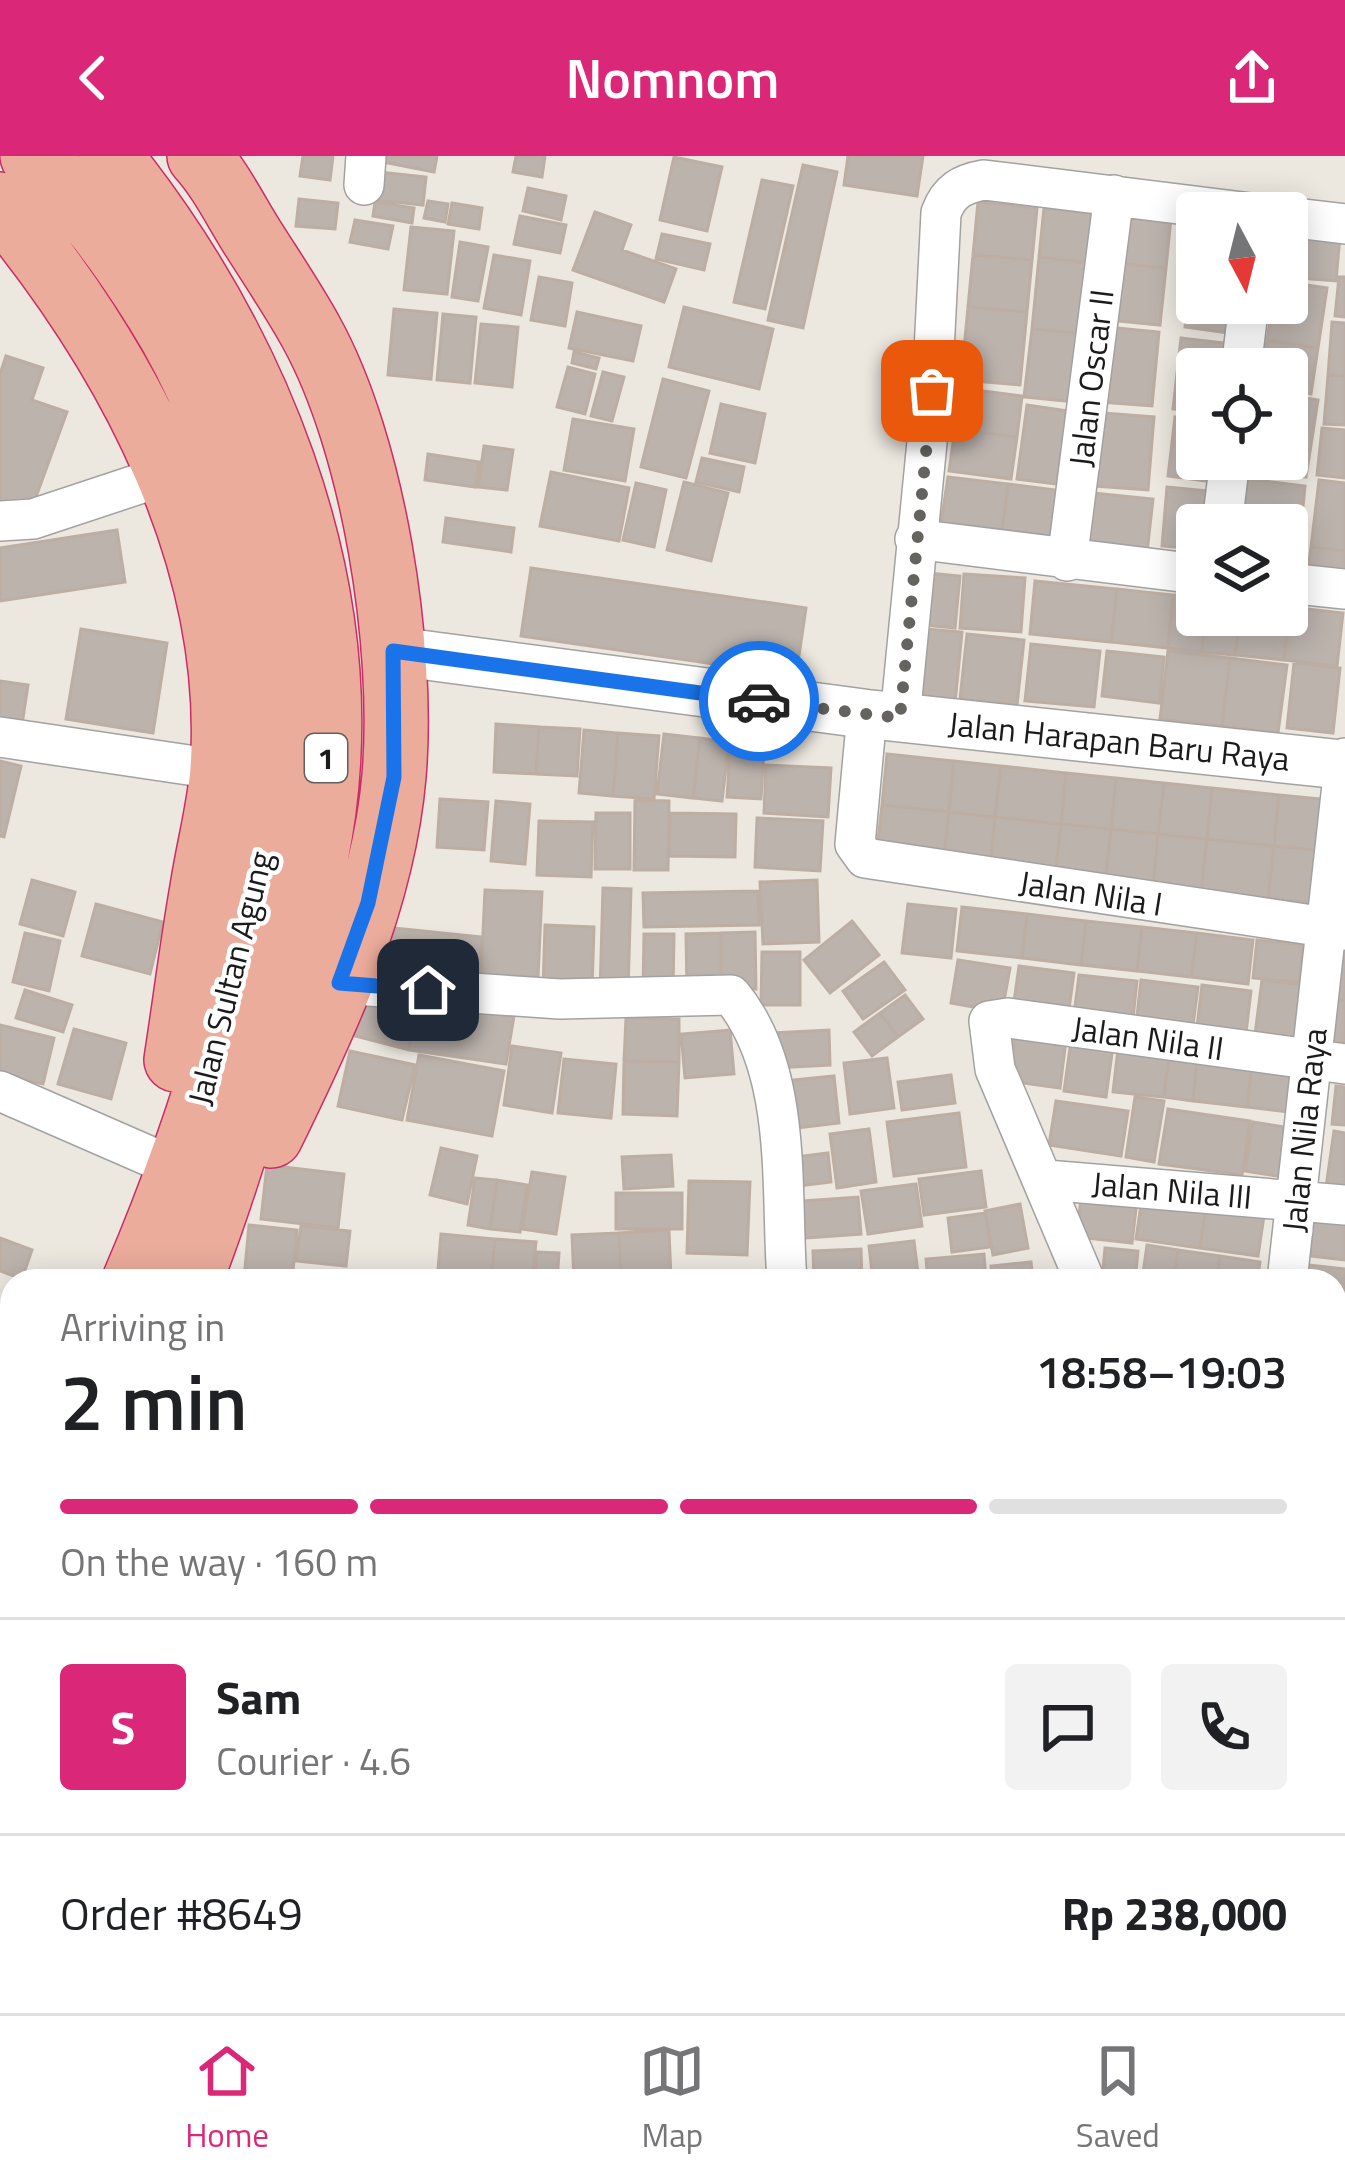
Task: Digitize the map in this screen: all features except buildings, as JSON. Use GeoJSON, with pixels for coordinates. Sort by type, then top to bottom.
{"type":"FeatureCollection","features":[{"type":"Feature","properties":{"kind":"highway","name":"Jalan Sultan Agung"},"geometry":{"type":"LineString","coordinates":[[32,156],[124,259],[252,452]]}},
{"type":"Feature","properties":{"kind":"highway","name":"Jalan Sultan Agung"},"geometry":{"type":"LineString","coordinates":[[110,156],[172,234],[228,328],[252,452],[266,588],[272,768],[258,890],[203,1180],[192,1269]]}},
{"type":"Feature","properties":{"kind":"highway"},"geometry":{"type":"LineString","coordinates":[[0,204],[92,324],[166,475],[201,567],[215,637],[222,770],[176,1066],[203,1180],[262,1153],[324,1028],[368,903],[394,777],[393,651],[373,511],[353,435],[313,335],[199,156]]}},
{"type":"Feature","properties":{"kind":"highway"},"geometry":{"type":"LineString","coordinates":[[252,452],[353,435]]}},
{"type":"Feature","properties":{"kind":"highway","name":"Jalan Sultan Agung"},"geometry":{"type":"LineString","coordinates":[[142,1269],[203,1180]]}},
{"type":"Feature","properties":{"kind":"street"},"geometry":{"type":"LineString","coordinates":[[884,716],[915,539],[932,391],[940,213],[954,190],[984,180],[1176,203]]}},
{"type":"Feature","properties":{"kind":"street","name":"Jalan Oscar II"},"geometry":{"type":"LineString","coordinates":[[1067,562],[1114,195]]}},
{"type":"Feature","properties":{"kind":"street"},"geometry":{"type":"LineString","coordinates":[[1308,220],[1345,224]]}},
{"type":"Feature","properties":{"kind":"street"},"geometry":{"type":"LineString","coordinates":[[0,521],[32,520],[166,475]]}},
{"type":"Feature","properties":{"kind":"street"},"geometry":{"type":"LineString","coordinates":[[915,539],[1067,562],[1176,572]]}},
{"type":"Feature","properties":{"kind":"street"},"geometry":{"type":"LineString","coordinates":[[1308,585],[1345,589]]}},
{"type":"Feature","properties":{"kind":"street","name":"Jalan Harapan Baru Raya"},"geometry":{"type":"LineString","coordinates":[[393,651],[884,716],[1345,763]]}},
{"type":"Feature","properties":{"kind":"street","name":"Jalan Nila I"},"geometry":{"type":"LineString","coordinates":[[884,716],[858,853],[873,861],[1336,929]]}},
{"type":"Feature","properties":{"kind":"street"},"geometry":{"type":"LineString","coordinates":[[0,737],[222,770]]}},
{"type":"Feature","properties":{"kind":"street","name":"Jalan Nila Raya"},"geometry":{"type":"LineString","coordinates":[[1289,1269],[1327,1062],[1345,763]]}},
{"type":"Feature","properties":{"kind":"street"},"geometry":{"type":"LineString","coordinates":[[339,983],[560,999],[731,995],[770,1081],[777,1109],[786,1269]]}},
{"type":"Feature","properties":{"kind":"street","name":"Jalan Nila II"},"geometry":{"type":"LineString","coordinates":[[1046,1180],[1006,1099],[988,1022],[1008,1018],[1327,1062]]}},
{"type":"Feature","properties":{"kind":"street"},"geometry":{"type":"LineString","coordinates":[[0,1091],[203,1180]]}},
{"type":"Feature","properties":{"kind":"street"},"geometry":{"type":"LineString","coordinates":[[1046,1180],[1080,1269]]}},
{"type":"Feature","properties":{"kind":"street","name":"Jalan Nila III"},"geometry":{"type":"LineString","coordinates":[[1046,1180],[1345,1205]]}},
{"type":"Feature","properties":{"kind":"way so far"},"geometry":{"type":"LineString","coordinates":[[759,701],[900,718],[932,391]]}},
{"type":"Feature","properties":{"kind":"route"},"geometry":{"type":"LineString","coordinates":[[428,990],[339,983],[368,903],[394,777],[393,651],[759,701]]}}]}
